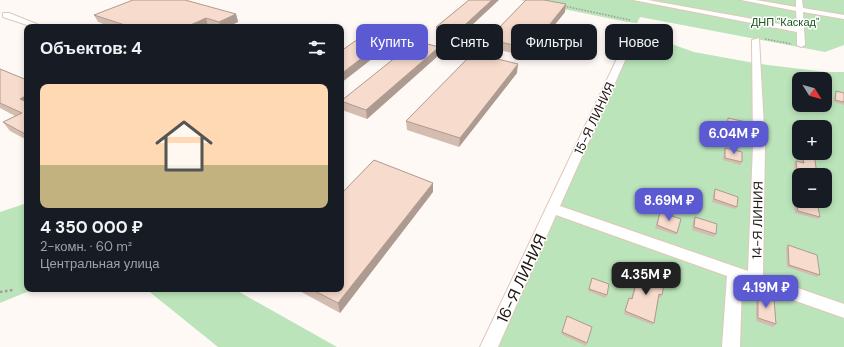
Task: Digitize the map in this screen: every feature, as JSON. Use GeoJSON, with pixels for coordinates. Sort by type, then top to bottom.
{"type":"FeatureCollection","features":[{"type":"Feature","properties":{"kind":"street"},"geometry":{"type":"LineString","coordinates":[[636,0],[801,30]]}},
{"type":"Feature","properties":{"kind":"street"},"geometry":{"type":"LineString","coordinates":[[744,0],[844,17]]}},
{"type":"Feature","properties":{"kind":"street"},"geometry":{"type":"LineString","coordinates":[[798,0],[800,10],[801,46]]}},
{"type":"Feature","properties":{"kind":"street"},"geometry":{"type":"LineString","coordinates":[[2,15],[30,24]]}},
{"type":"Feature","properties":{"kind":"street","name":"14-Я ЛИНИЯ"},"geometry":{"type":"LineString","coordinates":[[755,280],[759,146],[758,39]]}},
{"type":"Feature","properties":{"kind":"street","name":"15-Я ЛИНИЯ"},"geometry":{"type":"LineString","coordinates":[[553,209],[621,60]]}},
{"type":"Feature","properties":{"kind":"street"},"geometry":{"type":"LineString","coordinates":[[553,209],[844,310]]}},
{"type":"Feature","properties":{"kind":"street","name":"16-Я ЛИНИЯ"},"geometry":{"type":"LineString","coordinates":[[489,347],[553,209]]}},
{"type":"Feature","properties":{"kind":"street"},"geometry":{"type":"LineString","coordinates":[[731,347],[734,273]]}},
{"type":"Feature","properties":{"kind":"path"},"geometry":{"type":"LineString","coordinates":[[562,6],[633,20],[635,24]]}},
{"type":"Feature","properties":{"kind":"path"},"geometry":{"type":"LineString","coordinates":[[758,39],[801,46]]}},
{"type":"Feature","properties":{"kind":"path"},"geometry":{"type":"LineString","coordinates":[[0,292],[13,290]]}},
{"type":"Feature","properties":{"kind":"green space","name":"ДНП \"Каскад\""},"geometry":{"type":"Polygon","coordinates":[[[520,0],[844,0],[844,45],[825,52],[640,17],[637,23],[627,22],[520,0]]]}},
{"type":"Feature","properties":{"kind":"green space"},"geometry":{"type":"Polygon","coordinates":[[[673,45],[694,52],[760,64],[826,72],[792,72],[792,112],[832,112],[832,72],[844,72],[844,347],[489,347],[621,60],[673,60],[673,45]]]}},
{"type":"Feature","properties":{"kind":"green space"},"geometry":{"type":"Polygon","coordinates":[[[24,204],[24,292],[27,292],[0,303],[0,212],[24,204]]]}},
{"type":"Feature","properties":{"kind":"green space"},"geometry":{"type":"Polygon","coordinates":[[[150,292],[239,292],[337,347],[218,347],[150,292]]]}},
{"type":"Feature","properties":{"kind":"building"},"geometry":{"type":"Polygon","coordinates":[[[133,0],[185,0],[236,14],[219,22],[206,18],[193,24],[122,24],[94,15],[133,0]]]}},
{"type":"Feature","properties":{"kind":"building"},"geometry":{"type":"Polygon","coordinates":[[[469,0],[492,0],[466,24],[440,24],[469,0]]]}},
{"type":"Feature","properties":{"kind":"building"},"geometry":{"type":"Polygon","coordinates":[[[526,0],[544,0],[566,4],[550,24],[511,24],[511,44],[503,43],[503,24],[526,0]]]}},
{"type":"Feature","properties":{"kind":"building"},"geometry":{"type":"Polygon","coordinates":[[[356,40],[356,60],[359,60],[344,72],[344,49],[356,40]]]}},
{"type":"Feature","properties":{"kind":"building"},"geometry":{"type":"Polygon","coordinates":[[[428,44],[436,46],[436,50],[428,56],[428,44]]]}},
{"type":"Feature","properties":{"kind":"building"},"geometry":{"type":"Polygon","coordinates":[[[392,60],[424,60],[366,110],[344,102],[344,99],[392,60]]]}},
{"type":"Feature","properties":{"kind":"building"},"geometry":{"type":"Polygon","coordinates":[[[466,60],[502,60],[518,64],[460,138],[406,121],[466,60]]]}},
{"type":"Feature","properties":{"kind":"building"},"geometry":{"type":"Polygon","coordinates":[[[0,69],[24,79],[24,97],[20,99],[24,101],[24,133],[3,122],[22,113],[0,103],[0,69]]]}},
{"type":"Feature","properties":{"kind":"building"},"geometry":{"type":"Polygon","coordinates":[[[836,91],[844,93],[844,102],[835,100],[836,91]]]}},
{"type":"Feature","properties":{"kind":"building"},"geometry":{"type":"Polygon","coordinates":[[[728,118],[746,122],[747,132],[728,128],[728,118]]]}},
{"type":"Feature","properties":{"kind":"building"},"geometry":{"type":"Polygon","coordinates":[[[725,148],[742,152],[742,162],[725,158],[725,148]]]}},
{"type":"Feature","properties":{"kind":"building"},"geometry":{"type":"Polygon","coordinates":[[[374,160],[433,183],[338,303],[317,292],[344,292],[344,191],[374,160]]]}},
{"type":"Feature","properties":{"kind":"building"},"geometry":{"type":"Polygon","coordinates":[[[803,160],[815,160],[816,168],[797,168],[796,161],[804,163],[803,160]]]}},
{"type":"Feature","properties":{"kind":"building"},"geometry":{"type":"Polygon","coordinates":[[[715,189],[738,197],[737,207],[714,199],[715,189]]]}},
{"type":"Feature","properties":{"kind":"building"},"geometry":{"type":"Polygon","coordinates":[[[797,208],[818,208],[820,217],[798,211],[797,208]]]}},
{"type":"Feature","properties":{"kind":"building"},"geometry":{"type":"Polygon","coordinates":[[[660,212],[681,219],[677,233],[657,225],[660,212]]]}},
{"type":"Feature","properties":{"kind":"building"},"geometry":{"type":"Polygon","coordinates":[[[695,217],[717,224],[716,234],[694,227],[695,217]]]}},
{"type":"Feature","properties":{"kind":"building"},"geometry":{"type":"Polygon","coordinates":[[[788,245],[817,255],[820,275],[789,265],[788,245]]]}},
{"type":"Feature","properties":{"kind":"building"},"geometry":{"type":"Polygon","coordinates":[[[640,269],[665,279],[662,295],[659,294],[654,323],[625,311],[629,298],[632,299],[640,269]]]}},
{"type":"Feature","properties":{"kind":"building"},"geometry":{"type":"Polygon","coordinates":[[[592,278],[609,284],[607,295],[589,289],[592,278]]]}},
{"type":"Feature","properties":{"kind":"building"},"geometry":{"type":"Polygon","coordinates":[[[758,293],[774,299],[776,324],[758,318],[758,293]]]}},
{"type":"Feature","properties":{"kind":"building"},"geometry":{"type":"Polygon","coordinates":[[[567,316],[592,327],[587,343],[562,332],[567,316]]]}}]}
